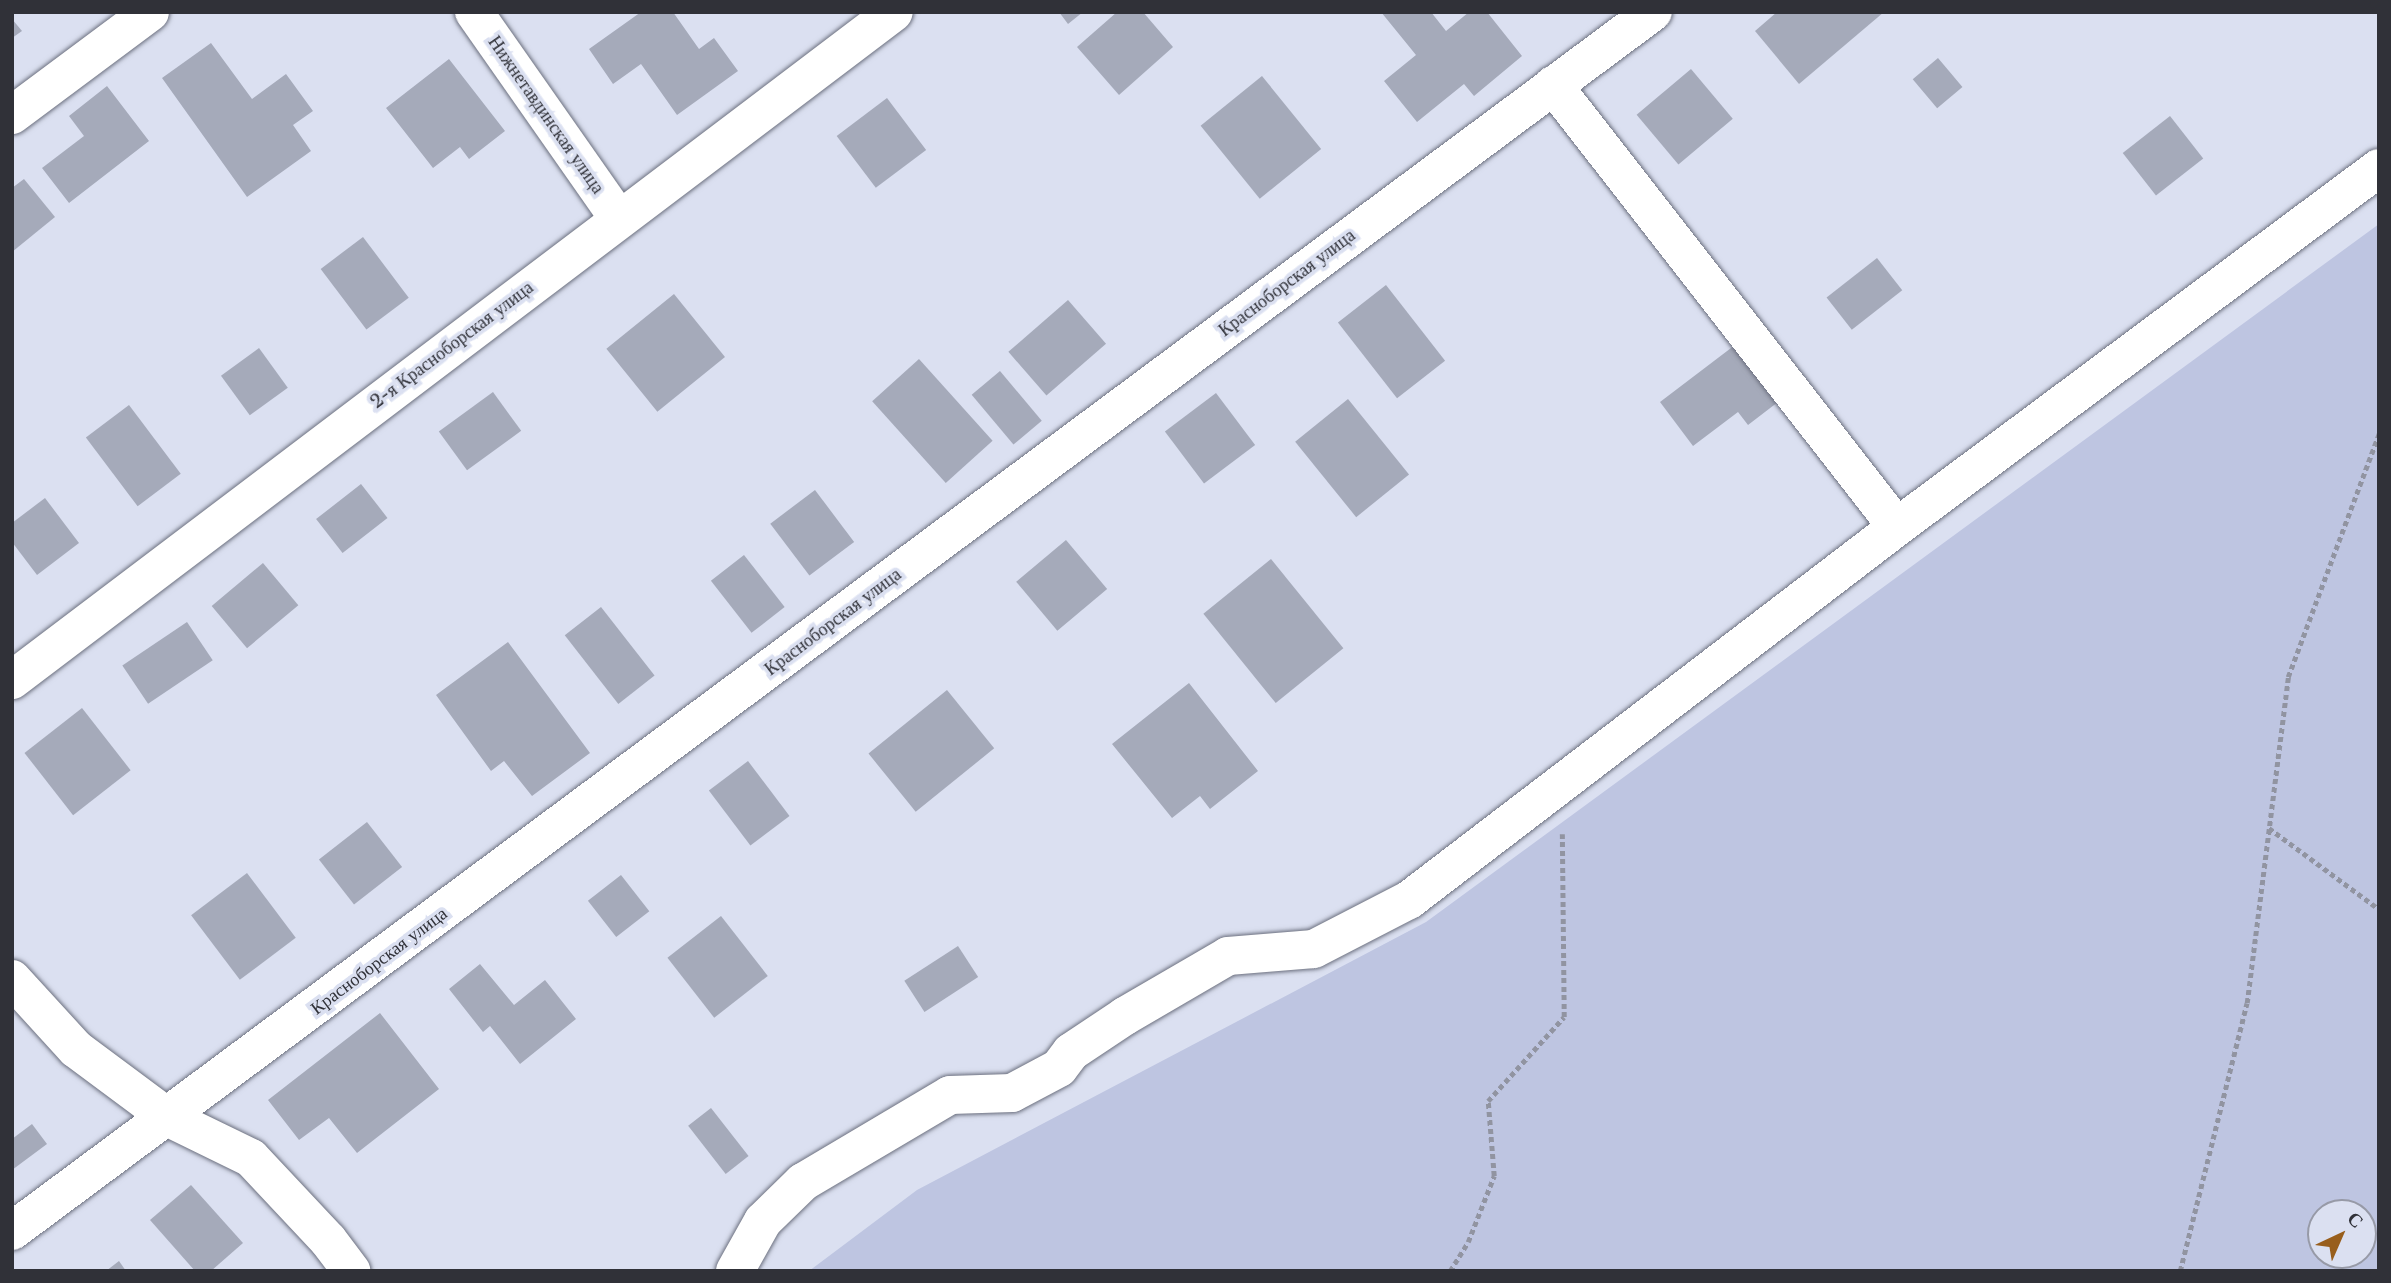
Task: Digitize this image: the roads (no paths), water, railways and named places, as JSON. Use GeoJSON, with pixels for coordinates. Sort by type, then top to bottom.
{"type":"FeatureCollection","features":[{"type":"Feature","properties":{"kind":"street"},"geometry":{"type":"LineString","coordinates":[[12,115],[150,12]]}},
{"type":"Feature","properties":{"kind":"street","name":"Нижнетавдинская улица"},"geometry":{"type":"LineString","coordinates":[[474,12],[618,218]]}},
{"type":"Feature","properties":{"kind":"street","name":"2-я Красноборская улица"},"geometry":{"type":"LineString","coordinates":[[12,680],[618,218],[894,12]]}},
{"type":"Feature","properties":{"kind":"street","name":"Красноборская улица"},"geometry":{"type":"LineString","coordinates":[[12,1231],[169,1118],[1653,12]]}},
{"type":"Feature","properties":{"kind":"street"},"geometry":{"type":"LineString","coordinates":[[1553,85],[1897,527]]}},
{"type":"Feature","properties":{"kind":"street"},"geometry":{"type":"LineString","coordinates":[[735,1271],[763,1221],[803,1182],[950,1096],[1012,1093],[1059,1068],[1071,1052],[1125,1016],[1228,956],[1314,948],[1409,900],[1897,527],[2379,168]]}},
{"type":"Feature","properties":{"kind":"street"},"geometry":{"type":"LineString","coordinates":[[12,979],[76,1049],[169,1118],[251,1158],[328,1240],[351,1271]]}}]}
